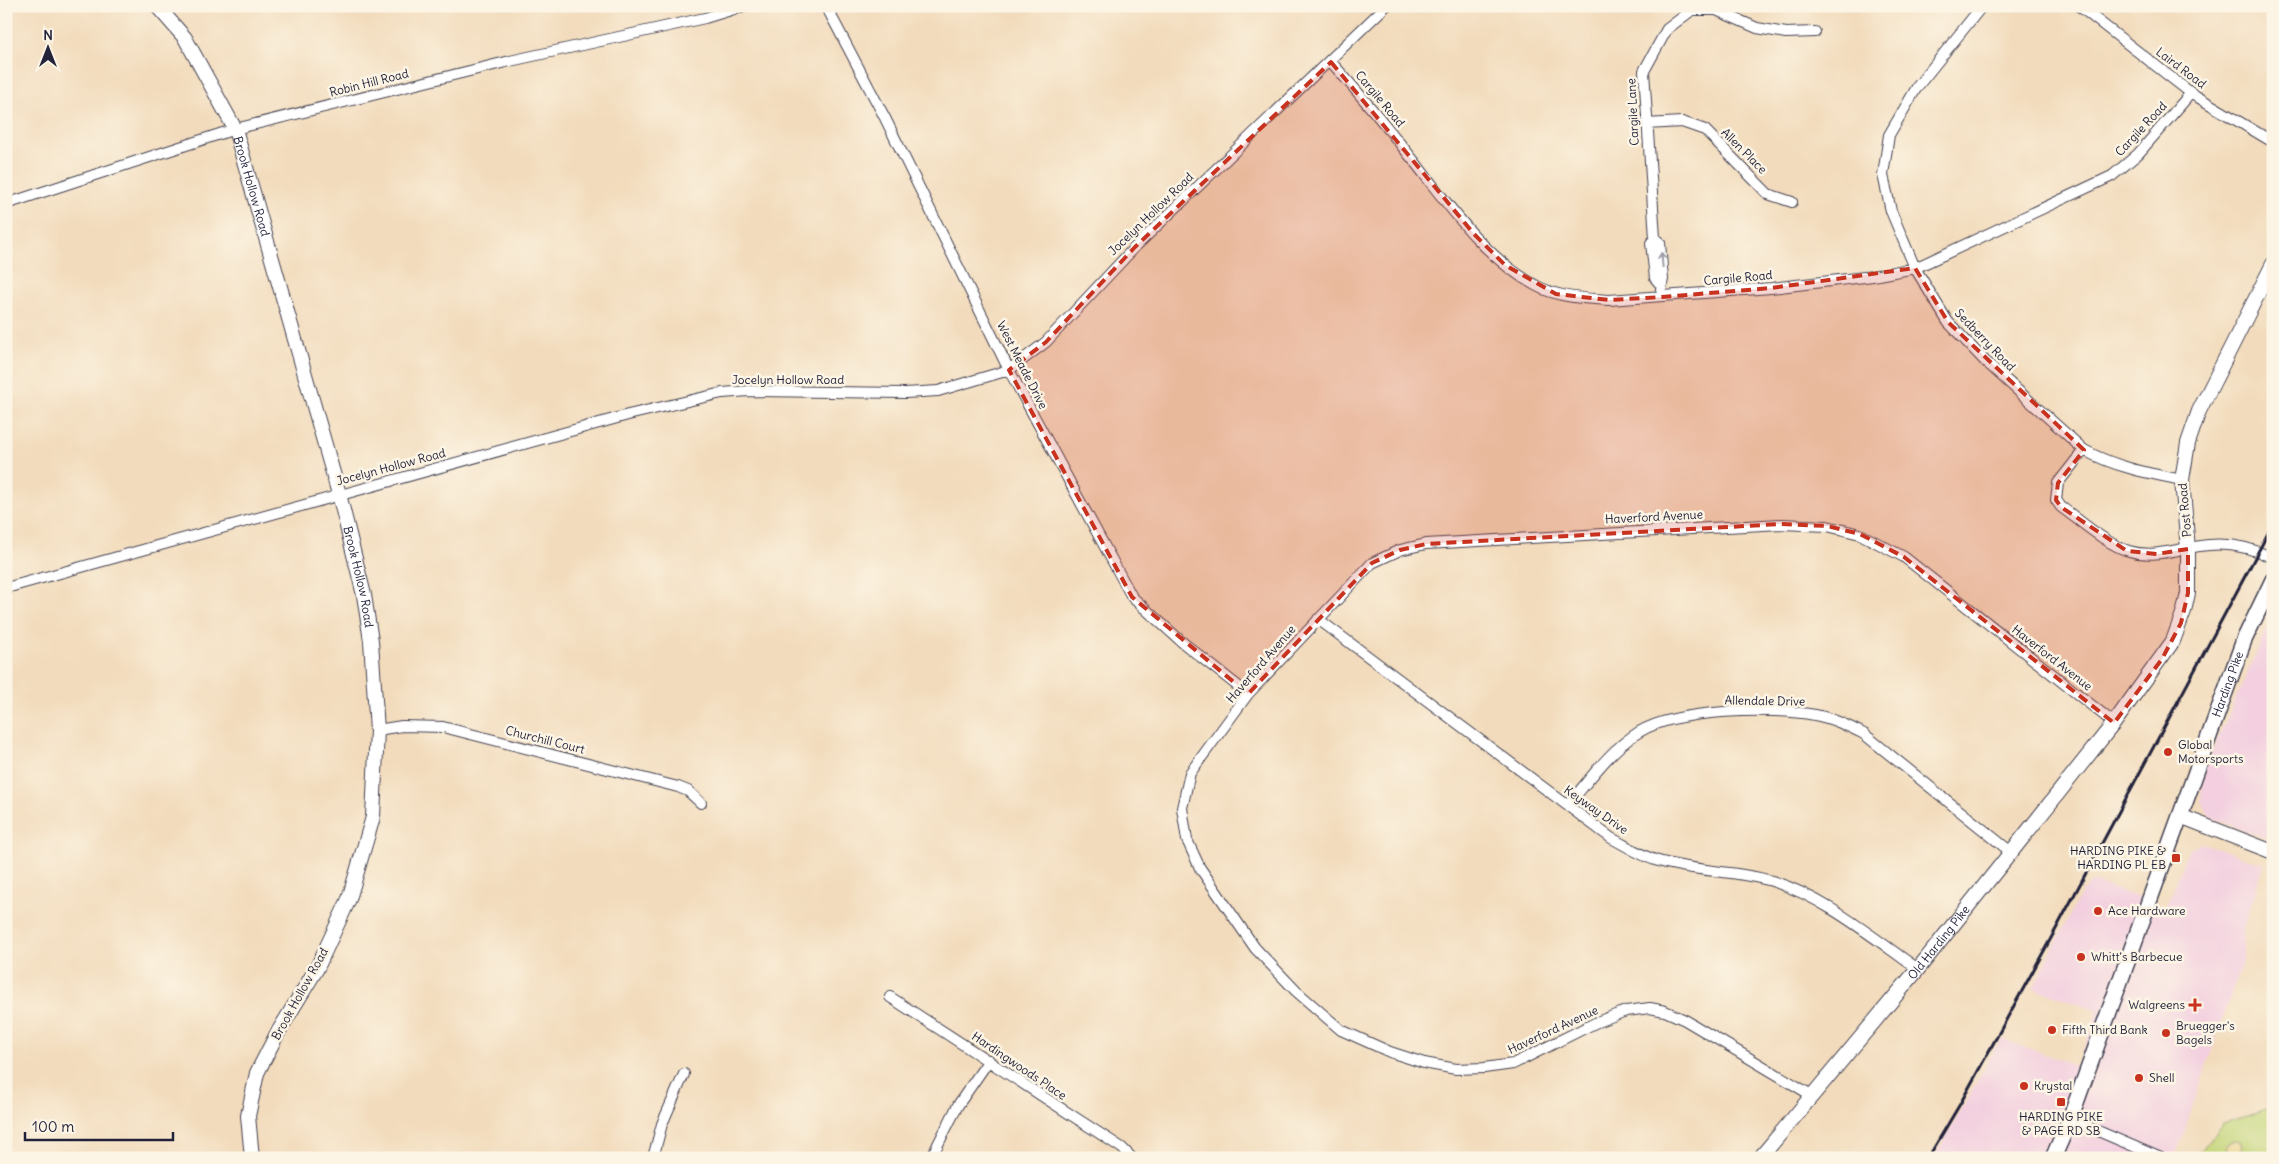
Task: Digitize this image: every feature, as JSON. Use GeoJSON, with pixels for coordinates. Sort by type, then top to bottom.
{"type":"FeatureCollection","features":[{"type":"Feature","properties":{"kind":"main road","name":"Harding Pike"},"geometry":{"type":"LineString","coordinates":[[2053,1158],[2070,1120],[2244,640],[2273,580]]}},
{"type":"Feature","properties":{"kind":"street","name":"Brook Hollow Road"},"geometry":{"type":"LineString","coordinates":[[157,6],[185,38],[235,129],[339,494],[364,595],[371,641],[377,730],[373,818],[349,899],[317,968],[277,1034],[257,1073],[248,1116],[252,1158]]}},
{"type":"Feature","properties":{"kind":"street","name":"Robin Hill Road"},"geometry":{"type":"LineString","coordinates":[[6,204],[235,129],[510,61],[705,18],[744,6]]}},
{"type":"Feature","properties":{"kind":"street","name":"West Meade Drive"},"geometry":{"type":"LineString","coordinates":[[826,6],[885,118],[1009,370],[1132,597],[1182,642],[1248,694]]}},
{"type":"Feature","properties":{"kind":"street","name":"Jocelyn Hollow Road"},"geometry":{"type":"LineString","coordinates":[[6,588],[339,494],[628,416],[722,393],[770,390],[905,393],[938,391],[1009,370],[1046,342],[1130,252],[1331,62],[1386,6]]}},
{"type":"Feature","properties":{"kind":"street","name":"Sedberry Road"},"geometry":{"type":"LineString","coordinates":[[1982,6],[1917,86],[1889,135],[1883,175],[1891,211],[1915,268],[1948,322],[1984,360],[2084,450],[2103,460],[2125,468],[2182,480]]}},
{"type":"Feature","properties":{"kind":"street","name":"Laird Road"},"geometry":{"type":"LineString","coordinates":[[2079,6],[2191,93],[2273,142]]}},
{"type":"Feature","properties":{"kind":"street","name":"Cargile Lane"},"geometry":{"type":"LineString","coordinates":[[1662,297],[1661,285],[1663,279],[1660,243],[1655,238],[1644,71],[1667,29],[1692,10],[1716,10],[1757,28],[1786,34],[1815,32]]}},
{"type":"Feature","properties":{"kind":"street","name":"Cargile Road"},"geometry":{"type":"LineString","coordinates":[[1331,62],[1372,108],[1457,216],[1505,265],[1535,285],[1556,294],[1582,299],[1609,300],[1780,287],[1873,276],[1915,268],[2112,176],[2138,154],[2191,93]]}},
{"type":"Feature","properties":{"kind":"street","name":"Allen Place"},"geometry":{"type":"LineString","coordinates":[[1646,124],[1682,122],[1705,130],[1768,194],[1792,202]]}},
{"type":"Feature","properties":{"kind":"street","name":"Post Road"},"geometry":{"type":"LineString","coordinates":[[2114,723],[2162,659],[2181,623],[2188,593],[2188,549],[2182,480],[2188,443],[2199,411],[2273,264]]}},
{"type":"Feature","properties":{"kind":"street"},"geometry":{"type":"LineString","coordinates":[[2084,450],[2058,483],[2056,500],[2061,507],[2127,551],[2157,554],[2225,544],[2243,546],[2273,558]]}},
{"type":"Feature","properties":{"kind":"street","name":"Haverford Avenue"},"geometry":{"type":"LineString","coordinates":[[1813,1096],[1685,1020],[1665,1011],[1650,1008],[1626,1011],[1597,1022],[1513,1064],[1484,1068],[1456,1069],[1424,1064],[1390,1052],[1341,1030],[1296,991],[1255,948],[1200,868],[1187,840],[1182,808],[1190,773],[1248,694],[1318,619],[1372,564],[1400,550],[1426,544],[1752,525],[1827,526],[1860,534],[1904,557],[2114,723]]}},
{"type":"Feature","properties":{"kind":"street","name":"Keyway Drive"},"geometry":{"type":"LineString","coordinates":[[1318,619],[1611,838],[1656,860],[1738,873],[1773,881],[1836,911],[1918,969]]}},
{"type":"Feature","properties":{"kind":"street","name":"Allendale Drive"},"geometry":{"type":"LineString","coordinates":[[1568,805],[1623,742],[1650,727],[1677,718],[1706,714],[1789,712],[1815,715],[1838,721],[1864,734],[2011,852]]}},
{"type":"Feature","properties":{"kind":"street","name":"Old Harding Pike"},"geometry":{"type":"LineString","coordinates":[[1760,1158],[1918,969],[2114,723]]}},
{"type":"Feature","properties":{"kind":"street","name":"Churchill Court"},"geometry":{"type":"LineString","coordinates":[[377,730],[402,726],[443,727],[678,787],[688,791],[701,803]]}},
{"type":"Feature","properties":{"kind":"street"},"geometry":{"type":"LineString","coordinates":[[2180,816],[2273,852]]}},
{"type":"Feature","properties":{"kind":"street","name":"Hardingwoods Place"},"geometry":{"type":"LineString","coordinates":[[890,997],[1122,1148],[1132,1158]]}},
{"type":"Feature","properties":{"kind":"street"},"geometry":{"type":"LineString","coordinates":[[931,1158],[958,1105],[989,1060]]}},
{"type":"Feature","properties":{"kind":"street"},"geometry":{"type":"LineString","coordinates":[[653,1158],[662,1124],[684,1074]]}},
{"type":"Feature","properties":{"kind":"street"},"geometry":{"type":"LineString","coordinates":[[2070,1120],[2161,1158]]}},
{"type":"Feature","properties":{"kind":"highlighted area"},"geometry":{"type":"Polygon","coordinates":[[[1331,62],[1474,234],[1505,265],[1556,294],[1609,300],[1662,297],[1771,288],[1915,268],[1948,322],[2084,450],[2058,483],[2056,500],[2061,507],[2127,551],[2157,554],[2188,549],[2188,593],[2181,623],[2162,659],[2114,723],[1904,557],[1860,534],[1827,526],[1781,524],[1426,544],[1400,550],[1372,563],[1248,694],[1132,597],[1009,370],[1046,342],[1135,247],[1331,62]]]}},
{"type":"Feature","properties":{"kind":"shaded area"},"geometry":{"type":"Polygon","coordinates":[[[2273,615],[2273,841],[2212,818],[2201,802],[2204,770],[2273,615]]]}},
{"type":"Feature","properties":{"kind":"shaded area"},"geometry":{"type":"Polygon","coordinates":[[[2202,843],[2264,864],[2242,933],[2244,956],[2177,1152],[2165,1158],[1934,1158],[2001,1039],[2077,1066],[2098,1010],[2033,988],[2082,891],[2093,882],[2167,907],[2188,850],[2202,843]]]}},
{"type":"Feature","properties":{"kind":"green space"},"geometry":{"type":"Polygon","coordinates":[[[2273,1108],[2273,1158],[2195,1158],[2223,1123],[2273,1108]]]}},
{"type":"Feature","properties":{"kind":"sand"},"geometry":{"type":"Polygon","coordinates":[[[2236,1140],[2241,1142],[2242,1150],[2225,1154],[2226,1145],[2236,1140]]]}},
{"type":"Feature","properties":{"kind":"railway"},"geometry":{"type":"LineString","coordinates":[[1928,1158],[1960,1104],[2056,929],[2273,524]]}},
{"type":"Feature","properties":{"kind":"place","name":"Global Motorsports"},"geometry":{"type":"Point","coordinates":[2168,752]}},
{"type":"Feature","properties":{"kind":"place","name":"HARDING PIKE & HARDING PL EB"},"geometry":{"type":"Point","coordinates":[2176,858]}},
{"type":"Feature","properties":{"kind":"place","name":"Ace Hardware"},"geometry":{"type":"Point","coordinates":[2098,911]}},
{"type":"Feature","properties":{"kind":"place","name":"Whitt's Barbecue"},"geometry":{"type":"Point","coordinates":[2081,957]}},
{"type":"Feature","properties":{"kind":"place","name":"Walgreens"},"geometry":{"type":"Point","coordinates":[2195,1005]}},
{"type":"Feature","properties":{"kind":"place","name":"Fifth Third Bank"},"geometry":{"type":"Point","coordinates":[2052,1030]}},
{"type":"Feature","properties":{"kind":"place","name":"Bruegger's Bagels"},"geometry":{"type":"Point","coordinates":[2166,1033]}},
{"type":"Feature","properties":{"kind":"place","name":"Shell"},"geometry":{"type":"Point","coordinates":[2139,1078]}},
{"type":"Feature","properties":{"kind":"place","name":"Krystal"},"geometry":{"type":"Point","coordinates":[2024,1086]}},
{"type":"Feature","properties":{"kind":"place","name":"HARDING PIKE & PAGE RD SB"},"geometry":{"type":"Point","coordinates":[2061,1102]}}]}
